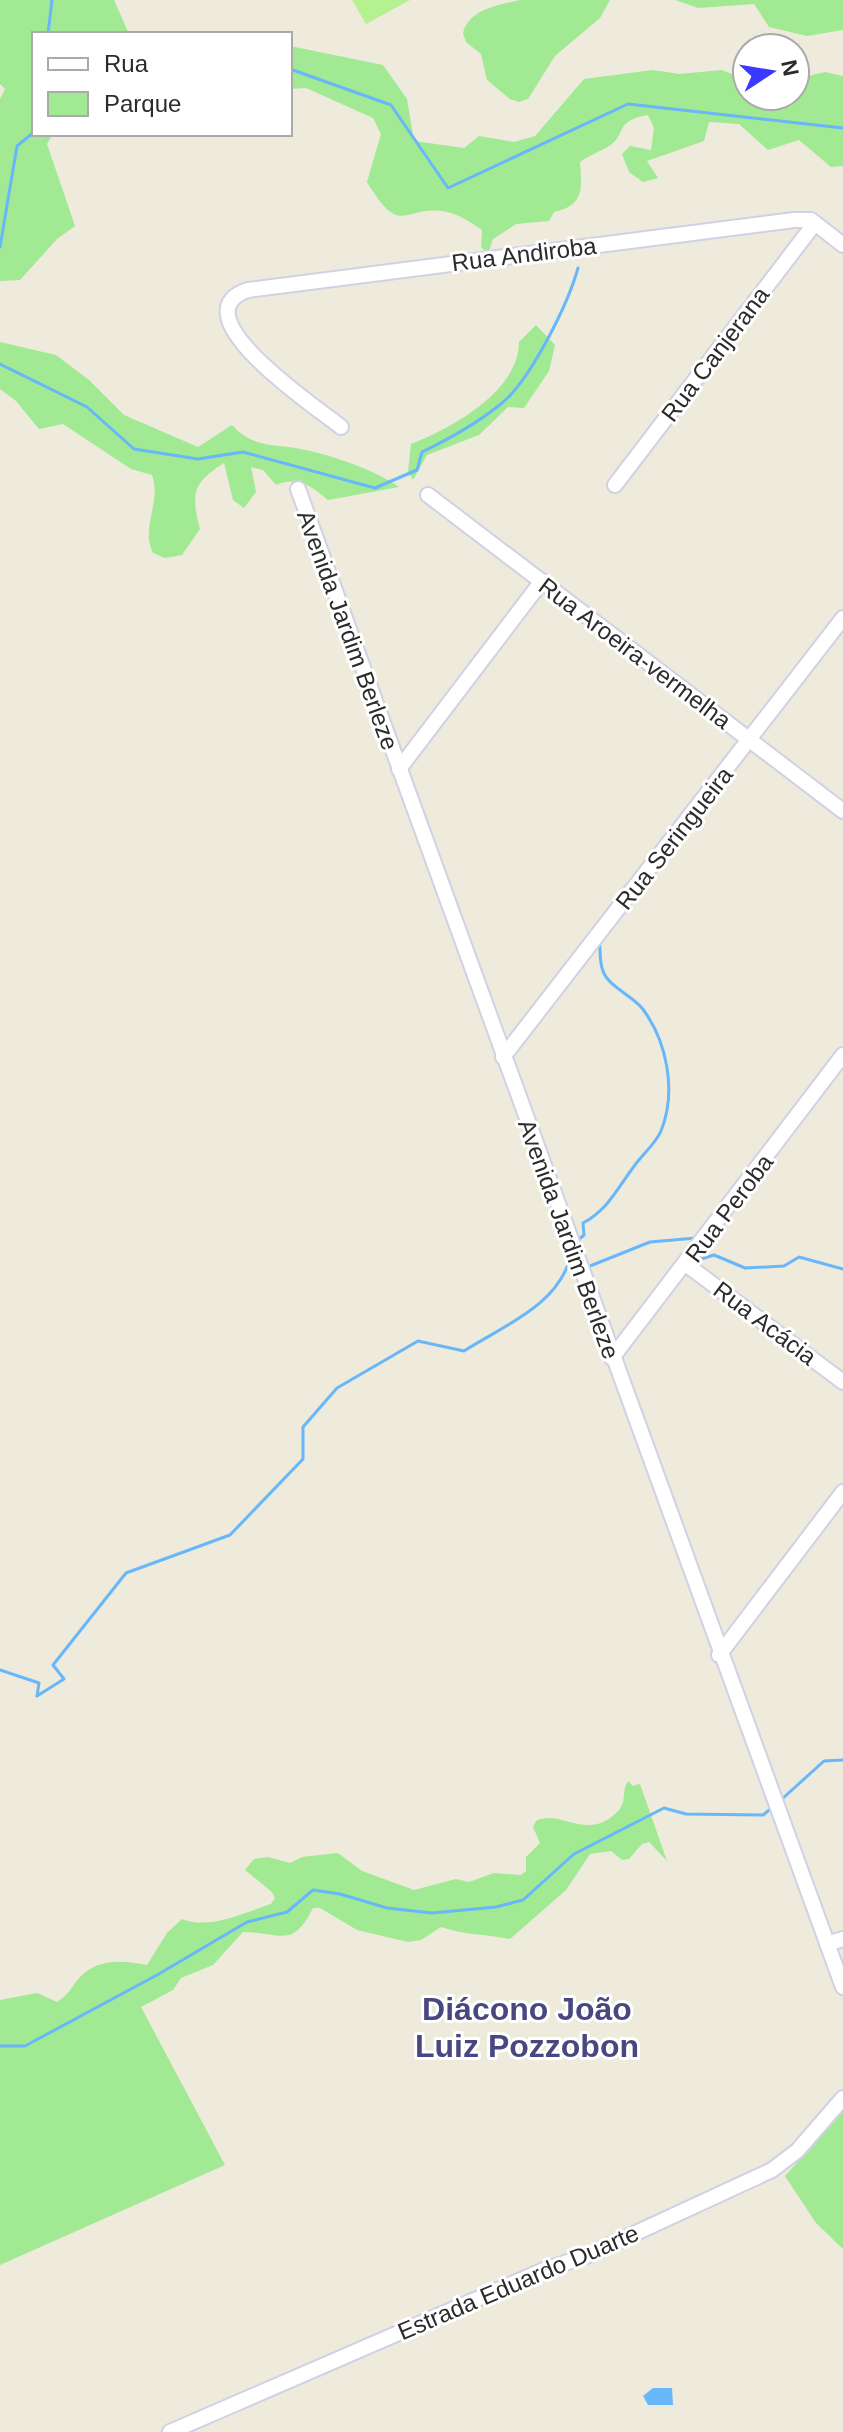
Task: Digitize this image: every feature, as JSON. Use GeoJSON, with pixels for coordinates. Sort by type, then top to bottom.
{"type":"FeatureCollection","features":[{"type":"Feature","properties":{"kind":"street","name":"Rua Andiroba"},"geometry":{"type":"LineString","coordinates":[[341,427],[251,355],[227,319],[227,303],[233,295],[255,289],[794,220],[815,223]]}},
{"type":"Feature","properties":{"kind":"street"},"geometry":{"type":"LineString","coordinates":[[815,223],[843,245]]}},
{"type":"Feature","properties":{"kind":"street","name":"Rua Canjerana"},"geometry":{"type":"LineString","coordinates":[[615,485],[815,223]]}},
{"type":"Feature","properties":{"kind":"street","name":"Avenida Jardim Berleze"},"geometry":{"type":"LineString","coordinates":[[298,489],[719,1655],[843,1987]]}},
{"type":"Feature","properties":{"kind":"street","name":"Rua Aroeira-vermelha"},"geometry":{"type":"LineString","coordinates":[[428,495],[843,811]]}},
{"type":"Feature","properties":{"kind":"street"},"geometry":{"type":"LineString","coordinates":[[399,769],[542,581]]}},
{"type":"Feature","properties":{"kind":"street","name":"Rua Seringueira"},"geometry":{"type":"LineString","coordinates":[[503,1057],[843,618]]}},
{"type":"Feature","properties":{"kind":"street","name":"Rua Peroba"},"geometry":{"type":"LineString","coordinates":[[612,1358],[687,1265],[843,1055]]}},
{"type":"Feature","properties":{"kind":"street","name":"Rua Acácia"},"geometry":{"type":"LineString","coordinates":[[687,1265],[843,1382]]}},
{"type":"Feature","properties":{"kind":"street"},"geometry":{"type":"LineString","coordinates":[[719,1655],[843,1492]]}},
{"type":"Feature","properties":{"kind":"street"},"geometry":{"type":"LineString","coordinates":[[827,1944],[843,1939]]}},
{"type":"Feature","properties":{"kind":"street","name":"Estrada Eduardo Duarte"},"geometry":{"type":"LineString","coordinates":[[170,2432],[544,2270],[586,2256],[772,2170],[797,2151],[843,2098]]}},
{"type":"Feature","properties":{"kind":"green space"},"geometry":{"type":"Polygon","coordinates":[[[0,0],[114,0],[128,32],[32,32],[32,136],[52,136],[47,144],[75,226],[57,239],[20,280],[0,281],[0,99],[5,89],[0,84],[0,0]]]}},
{"type":"Feature","properties":{"kind":"green space"},"geometry":{"type":"Polygon","coordinates":[[[352,0],[410,0],[366,24],[352,0]]]}},
{"type":"Feature","properties":{"kind":"green space"},"geometry":{"type":"Polygon","coordinates":[[[520,0],[610,0],[600,18],[555,56],[528,99],[519,102],[510,99],[487,80],[481,54],[466,42],[463,33],[471,18],[478,13],[520,0]]]}},
{"type":"Feature","properties":{"kind":"green space"},"geometry":{"type":"Polygon","coordinates":[[[675,0],[843,0],[843,30],[811,35],[811,32],[790,32],[769,27],[754,4],[698,8],[675,0]]]}},
{"type":"Feature","properties":{"kind":"green space"},"geometry":{"type":"Polygon","coordinates":[[[292,46],[383,65],[407,99],[414,141],[464,148],[479,136],[514,142],[535,136],[584,79],[653,70],[679,74],[722,70],[731,74],[731,112],[811,112],[811,75],[825,72],[843,76],[843,166],[831,167],[799,140],[768,150],[739,124],[709,122],[704,141],[647,161],[658,178],[643,182],[629,172],[622,154],[630,146],[651,150],[654,128],[648,115],[630,121],[614,142],[580,162],[581,188],[576,201],[554,212],[549,221],[516,224],[493,239],[488,254],[481,247],[482,230],[457,215],[432,211],[396,215],[379,200],[367,182],[381,134],[373,118],[306,88],[292,89],[292,46]]]}},
{"type":"Feature","properties":{"kind":"green space"},"geometry":{"type":"Polygon","coordinates":[[[536,325],[555,345],[549,371],[524,408],[508,407],[479,435],[427,455],[413,480],[408,471],[411,444],[463,418],[496,392],[516,360],[519,342],[536,325]]]}},
{"type":"Feature","properties":{"kind":"green space"},"geometry":{"type":"Polygon","coordinates":[[[0,342],[56,355],[89,380],[124,415],[198,447],[232,425],[258,442],[329,456],[367,470],[399,487],[328,500],[316,490],[298,482],[276,485],[263,470],[251,467],[256,492],[244,508],[233,500],[224,463],[205,477],[197,490],[195,507],[200,529],[182,555],[165,558],[153,553],[150,543],[155,495],[152,475],[131,469],[63,424],[39,429],[16,401],[0,389],[0,342]]]}},
{"type":"Feature","properties":{"kind":"green space"},"geometry":{"type":"Polygon","coordinates":[[[628,1781],[633,1786],[640,1784],[667,1861],[649,1842],[642,1844],[629,1859],[622,1860],[611,1851],[590,1854],[566,1890],[510,1939],[441,1927],[421,1940],[408,1942],[357,1930],[320,1908],[313,1908],[291,1934],[243,1932],[213,1965],[181,1978],[173,1990],[141,2007],[225,2165],[0,2265],[0,2000],[37,1993],[57,2002],[86,1971],[94,1967],[120,1962],[147,1965],[167,1933],[182,1919],[204,1923],[238,1916],[271,1904],[275,1898],[272,1892],[245,1870],[254,1859],[268,1857],[290,1863],[302,1857],[338,1853],[362,1871],[414,1890],[456,1879],[469,1882],[494,1873],[521,1875],[526,1871],[526,1857],[540,1843],[533,1827],[536,1821],[545,1818],[585,1825],[608,1820],[621,1807],[628,1781]]]}},
{"type":"Feature","properties":{"kind":"green space"},"geometry":{"type":"Polygon","coordinates":[[[843,2112],[843,2249],[816,2223],[785,2176],[843,2112]]]}},
{"type":"Feature","properties":{"kind":"water"},"geometry":{"type":"Polygon","coordinates":[[[653,2388],[672,2388],[673,2405],[648,2405],[643,2396],[653,2388]]]}},
{"type":"Feature","properties":{"kind":"waterway"},"geometry":{"type":"LineString","coordinates":[[48,32],[52,0]]}},
{"type":"Feature","properties":{"kind":"waterway"},"geometry":{"type":"LineString","coordinates":[[292,70],[391,105],[448,188],[628,104],[843,128]]}},
{"type":"Feature","properties":{"kind":"waterway"},"geometry":{"type":"LineString","coordinates":[[0,247],[17,146],[32,134]]}},
{"type":"Feature","properties":{"kind":"waterway"},"geometry":{"type":"LineString","coordinates":[[0,364],[87,407],[134,449],[198,459],[243,452],[375,488],[417,470],[422,452],[474,423],[513,392],[547,340],[578,268]]}},
{"type":"Feature","properties":{"kind":"waterway"},"geometry":{"type":"LineString","coordinates":[[577,1241],[584,1235],[583,1223],[606,1204],[656,1140],[666,1116],[668,1100],[667,1067],[658,1036],[642,1008],[606,976],[601,964],[599,941]]}},
{"type":"Feature","properties":{"kind":"waterway"},"geometry":{"type":"LineString","coordinates":[[585,1268],[650,1242],[696,1238]]}},
{"type":"Feature","properties":{"kind":"waterway"},"geometry":{"type":"LineString","coordinates":[[697,1254],[698,1260],[714,1255],[745,1268],[784,1266],[799,1257],[843,1269]]}},
{"type":"Feature","properties":{"kind":"waterway"},"geometry":{"type":"LineString","coordinates":[[0,1670],[39,1683],[37,1696],[64,1679],[53,1665],[126,1573],[230,1535],[303,1459],[303,1427],[337,1388],[418,1341],[464,1351],[543,1300],[565,1272],[571,1255]]}},
{"type":"Feature","properties":{"kind":"waterway"},"geometry":{"type":"LineString","coordinates":[[782,1799],[824,1761],[843,1760]]}},
{"type":"Feature","properties":{"kind":"waterway"},"geometry":{"type":"LineString","coordinates":[[0,2046],[25,2046],[247,1922],[287,1912],[313,1890],[340,1894],[387,1908],[432,1913],[496,1907],[523,1900],[574,1854],[664,1808],[686,1814],[763,1815],[773,1807]]}},
{"type":"Feature","properties":{"kind":"district","name":"Diácono João Luiz Pozzobon"},"geometry":{"type":"Point","coordinates":[527,2028]}}]}
